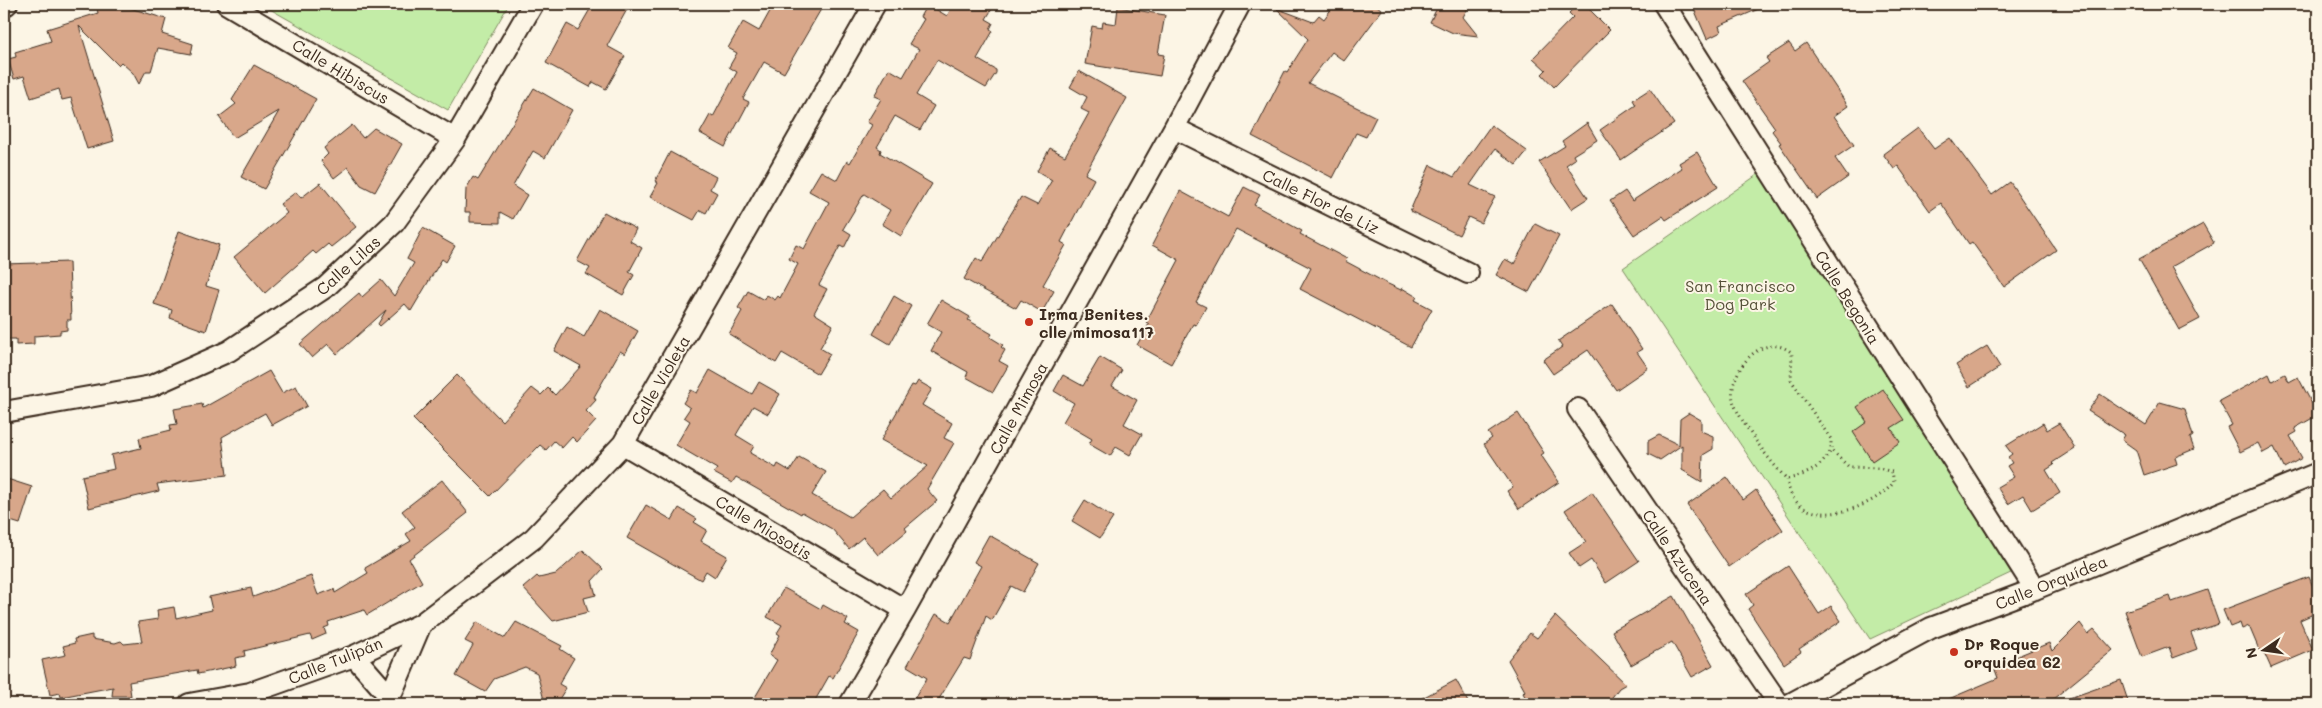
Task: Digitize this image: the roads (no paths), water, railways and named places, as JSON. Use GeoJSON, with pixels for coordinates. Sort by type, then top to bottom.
{"type":"FeatureCollection","features":[{"type":"Feature","properties":{"kind":"street","name":"Calle Hibiscus"},"geometry":{"type":"LineString","coordinates":[[228,4],[455,139]]}},
{"type":"Feature","properties":{"kind":"street","name":"Calle Lilas"},"geometry":{"type":"LineString","coordinates":[[4,412],[151,386],[228,351],[326,288],[394,223],[455,139],[533,4]]}},
{"type":"Feature","properties":{"kind":"street","name":"Calle Violeta"},"geometry":{"type":"LineString","coordinates":[[388,700],[421,624],[534,538],[623,444],[875,4]]}},
{"type":"Feature","properties":{"kind":"street","name":"Calle Mimosa"},"geometry":{"type":"LineString","coordinates":[[850,704],[905,610],[1174,128],[1240,4]]}},
{"type":"Feature","properties":{"kind":"street","name":"Calle Begonia"},"geometry":{"type":"LineString","coordinates":[[1664,4],[2035,589]]}},
{"type":"Feature","properties":{"kind":"street","name":"Calle Flor de Liz"},"geometry":{"type":"LineString","coordinates":[[1174,128],[1468,273]]}},
{"type":"Feature","properties":{"kind":"street","name":"Calle Azucena"},"geometry":{"type":"LineString","coordinates":[[1578,409],[1779,704]]}},
{"type":"Feature","properties":{"kind":"street","name":"Calle Miosotis"},"geometry":{"type":"LineString","coordinates":[[623,444],[905,610]]}},
{"type":"Feature","properties":{"kind":"street","name":"Calle Orquídea"},"geometry":{"type":"LineString","coordinates":[[1790,704],[1931,628],[2035,589],[2318,474]]}},
{"type":"Feature","properties":{"kind":"street","name":"Calle Tulipán"},"geometry":{"type":"LineString","coordinates":[[189,704],[250,693],[354,656],[421,624]]}},
{"type":"Feature","properties":{"kind":"street"},"geometry":{"type":"LineString","coordinates":[[354,656],[388,700]]}},
{"type":"Feature","properties":{"kind":"place","name":"Irma Benites. clle mimosa117"},"geometry":{"type":"Point","coordinates":[1029,322]}},
{"type":"Feature","properties":{"kind":"place","name":"Dr Roque orquidea 62"},"geometry":{"type":"Point","coordinates":[1954,652]}},
{"type":"Feature","properties":{"kind":"park label","name":"San Francisco Dog Park"},"geometry":{"type":"Point","coordinates":[1740,294]}}]}
